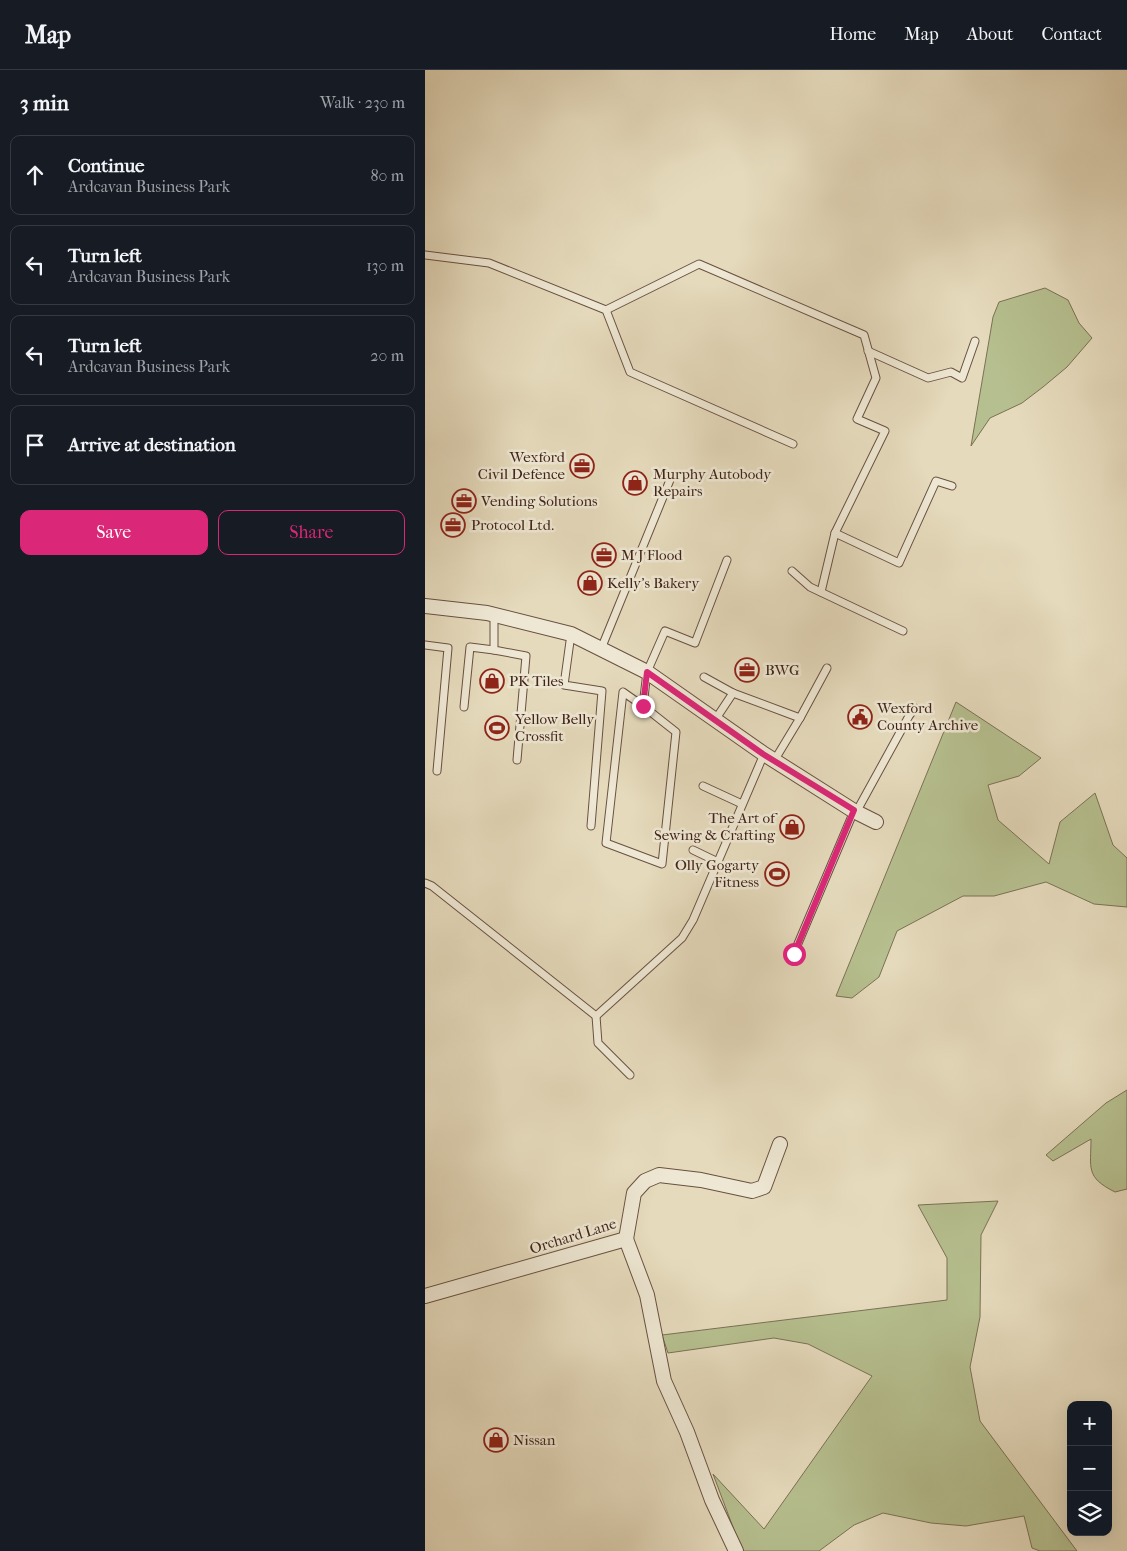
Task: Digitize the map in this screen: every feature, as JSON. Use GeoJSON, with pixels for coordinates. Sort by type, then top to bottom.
{"type":"FeatureCollection","features":[{"type":"Feature","properties":{"kind":"street"},"geometry":{"type":"LineString","coordinates":[[425,606],[494,615],[571,634],[647,672],[769,757],[876,822]]}},
{"type":"Feature","properties":{"kind":"street","name":"Orchard Lane"},"geometry":{"type":"LineString","coordinates":[[425,1296],[626,1239],[634,1193],[645,1181],[659,1175],[701,1180],[752,1191],[764,1187],[780,1144]]}},
{"type":"Feature","properties":{"kind":"street"},"geometry":{"type":"LineString","coordinates":[[626,1239],[647,1295],[664,1381],[687,1432],[712,1500],[736,1551]]}},
{"type":"Feature","properties":{"kind":"lane"},"geometry":{"type":"LineString","coordinates":[[425,255],[489,263],[606,310],[630,372],[793,444]]}},
{"type":"Feature","properties":{"kind":"lane"},"geometry":{"type":"LineString","coordinates":[[606,310],[699,264],[864,335],[876,378],[857,418],[885,431],[835,533],[821,592]]}},
{"type":"Feature","properties":{"kind":"lane"},"geometry":{"type":"LineString","coordinates":[[868,351],[928,378],[951,372],[962,378],[975,341]]}},
{"type":"Feature","properties":{"kind":"lane"},"geometry":{"type":"LineString","coordinates":[[601,649],[670,480]]}},
{"type":"Feature","properties":{"kind":"lane"},"geometry":{"type":"LineString","coordinates":[[835,533],[899,563],[936,481],[952,486]]}},
{"type":"Feature","properties":{"kind":"lane"},"geometry":{"type":"LineString","coordinates":[[643,706],[647,672],[665,631],[695,643],[727,560]]}},
{"type":"Feature","properties":{"kind":"lane"},"geometry":{"type":"LineString","coordinates":[[792,571],[810,587],[903,631]]}},
{"type":"Feature","properties":{"kind":"lane"},"geometry":{"type":"LineString","coordinates":[[494,615],[494,650]]}},
{"type":"Feature","properties":{"kind":"lane"},"geometry":{"type":"LineString","coordinates":[[571,634],[565,685],[602,691],[591,826]]}},
{"type":"Feature","properties":{"kind":"lane"},"geometry":{"type":"LineString","coordinates":[[425,645],[448,648],[437,771]]}},
{"type":"Feature","properties":{"kind":"lane"},"geometry":{"type":"LineString","coordinates":[[464,707],[470,647],[526,656],[517,760]]}},
{"type":"Feature","properties":{"kind":"lane"},"geometry":{"type":"LineString","coordinates":[[596,1016],[682,938],[693,920],[742,804],[769,757],[800,718],[827,668]]}},
{"type":"Feature","properties":{"kind":"lane"},"geometry":{"type":"LineString","coordinates":[[704,677],[733,694],[800,718]]}},
{"type":"Feature","properties":{"kind":"lane"},"geometry":{"type":"LineString","coordinates":[[623,692],[643,706],[676,732],[662,864],[606,843],[623,692]]}},
{"type":"Feature","properties":{"kind":"lane"},"geometry":{"type":"LineString","coordinates":[[715,720],[733,694]]}},
{"type":"Feature","properties":{"kind":"lane"},"geometry":{"type":"LineString","coordinates":[[794,954],[854,810],[859,807],[896,736],[915,708]]}},
{"type":"Feature","properties":{"kind":"lane"},"geometry":{"type":"LineString","coordinates":[[703,786],[742,804]]}},
{"type":"Feature","properties":{"kind":"lane"},"geometry":{"type":"LineString","coordinates":[[693,850],[718,862]]}},
{"type":"Feature","properties":{"kind":"lane"},"geometry":{"type":"LineString","coordinates":[[425,884],[432,886],[596,1016],[599,1043],[630,1075]]}},
{"type":"Feature","properties":{"kind":"green space"},"geometry":{"type":"Polygon","coordinates":[[[1045,288],[1068,300],[1079,323],[1092,338],[1067,367],[1043,387],[1022,403],[990,418],[971,446],[993,317],[999,302],[1045,288]]]}},
{"type":"Feature","properties":{"kind":"green space"},"geometry":{"type":"Polygon","coordinates":[[[956,702],[1041,758],[1019,776],[988,785],[998,820],[1049,864],[1060,822],[1095,793],[1113,845],[1127,858],[1127,907],[1094,904],[1046,882],[994,896],[963,896],[897,931],[879,977],[852,998],[836,996],[956,702]]]}},
{"type":"Feature","properties":{"kind":"green space"},"geometry":{"type":"Polygon","coordinates":[[[1127,1090],[1127,1189],[1115,1192],[1105,1187],[1094,1176],[1091,1165],[1091,1139],[1053,1161],[1046,1155],[1106,1103],[1127,1090]]]}},
{"type":"Feature","properties":{"kind":"green space"},"geometry":{"type":"Polygon","coordinates":[[[998,1201],[981,1235],[980,1317],[970,1367],[980,1421],[1077,1551],[1040,1551],[1032,1548],[1024,1516],[966,1526],[931,1523],[883,1513],[854,1525],[819,1551],[742,1551],[713,1474],[764,1529],[872,1376],[808,1344],[774,1338],[668,1353],[662,1335],[947,1300],[947,1258],[918,1205],[998,1201]]]}},
{"type":"Feature","properties":{"kind":"place","name":"Wexford Civil Defence"},"geometry":{"type":"Point","coordinates":[582,466]}},
{"type":"Feature","properties":{"kind":"place","name":"Murphy Autobody Repairs"},"geometry":{"type":"Point","coordinates":[635,483]}},
{"type":"Feature","properties":{"kind":"place","name":"Vending Solutions"},"geometry":{"type":"Point","coordinates":[464,501]}},
{"type":"Feature","properties":{"kind":"place","name":"Protocol Ltd."},"geometry":{"type":"Point","coordinates":[453,525]}},
{"type":"Feature","properties":{"kind":"place","name":"M J Flood"},"geometry":{"type":"Point","coordinates":[604,555]}},
{"type":"Feature","properties":{"kind":"place","name":"Kelly's Bakery"},"geometry":{"type":"Point","coordinates":[590,583]}},
{"type":"Feature","properties":{"kind":"place","name":"BWG"},"geometry":{"type":"Point","coordinates":[747,670]}},
{"type":"Feature","properties":{"kind":"place","name":"PK Tiles"},"geometry":{"type":"Point","coordinates":[492,681]}},
{"type":"Feature","properties":{"kind":"place","name":"Wexford County Archive"},"geometry":{"type":"Point","coordinates":[860,717]}},
{"type":"Feature","properties":{"kind":"place","name":"Yellow Belly Crossfit"},"geometry":{"type":"Point","coordinates":[497,728]}},
{"type":"Feature","properties":{"kind":"place","name":"The Art of Sewing & Crafting"},"geometry":{"type":"Point","coordinates":[792,827]}},
{"type":"Feature","properties":{"kind":"place","name":"Olly Gogarty Fitness"},"geometry":{"type":"Point","coordinates":[777,874]}},
{"type":"Feature","properties":{"kind":"place","name":"Nissan"},"geometry":{"type":"Point","coordinates":[496,1440]}},
{"type":"Feature","properties":{"kind":"route"},"geometry":{"type":"LineString","coordinates":[[643,706],[647,672],[763,754],[854,810],[794,954]]}}]}
